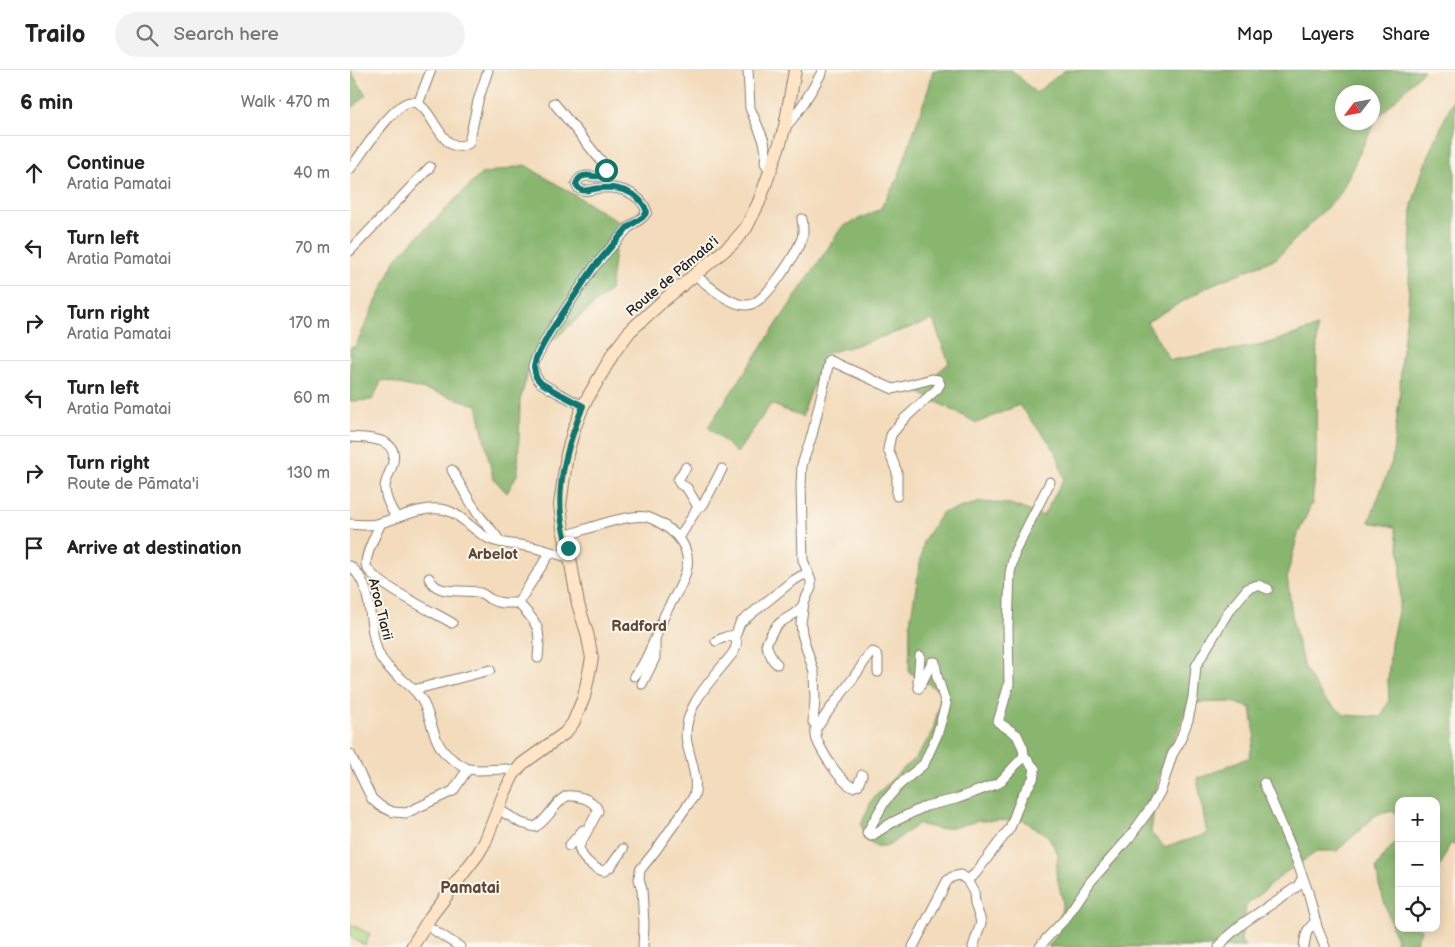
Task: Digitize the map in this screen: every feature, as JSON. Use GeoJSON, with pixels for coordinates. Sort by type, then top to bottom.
{"type":"FeatureCollection","features":[{"type":"Feature","properties":{"kind":"main road","name":"Route de Pāmata'i"},"geometry":{"type":"LineString","coordinates":[[412,947],[478,854],[485,842],[513,775],[522,764],[570,729],[584,697],[592,658],[578,604],[560,505],[571,440],[583,406],[614,352],[630,331],[694,274],[732,244],[746,228],[771,172],[784,129],[795,70]]}},
{"type":"Feature","properties":{"kind":"street"},"geometry":{"type":"LineString","coordinates":[[418,104],[431,70]]}},
{"type":"Feature","properties":{"kind":"street"},"geometry":{"type":"LineString","coordinates":[[350,169],[390,115],[405,103],[412,102],[418,104],[424,109],[447,141],[464,146],[468,143],[488,70]]}},
{"type":"Feature","properties":{"kind":"street"},"geometry":{"type":"LineString","coordinates":[[748,70],[750,108],[764,141],[765,163],[771,172]]}},
{"type":"Feature","properties":{"kind":"street"},"geometry":{"type":"LineString","coordinates":[[784,129],[796,116],[823,70]]}},
{"type":"Feature","properties":{"kind":"street"},"geometry":{"type":"LineString","coordinates":[[554,103],[602,162],[606,170],[607,174],[601,177],[582,176],[578,178],[576,184],[578,188],[582,190],[602,187],[628,191],[638,197],[645,205],[647,212],[627,228],[594,267],[550,332],[536,358],[534,367],[536,377],[541,383],[583,406]]}},
{"type":"Feature","properties":{"kind":"street"},"geometry":{"type":"LineString","coordinates":[[350,250],[430,167]]}},
{"type":"Feature","properties":{"kind":"street"},"geometry":{"type":"LineString","coordinates":[[694,274],[729,299],[740,304],[753,304],[778,280],[789,263],[802,239],[802,219]]}},
{"type":"Feature","properties":{"kind":"street"},"geometry":{"type":"LineString","coordinates":[[777,664],[766,645],[768,638],[779,624],[799,611],[811,588],[811,581],[803,560],[802,465],[812,435],[829,360],[893,389],[932,378],[938,380],[940,384],[904,419],[891,435],[888,448],[897,472],[897,496]]}},
{"type":"Feature","properties":{"kind":"street"},"geometry":{"type":"LineString","coordinates":[[352,437],[382,440],[391,448],[394,457],[385,488],[389,504],[396,517]]}},
{"type":"Feature","properties":{"kind":"street"},"geometry":{"type":"LineString","coordinates":[[686,467],[678,480],[680,484],[687,488],[698,506]]}},
{"type":"Feature","properties":{"kind":"street"},"geometry":{"type":"LineString","coordinates":[[679,538],[698,506],[703,505],[722,469]]}},
{"type":"Feature","properties":{"kind":"street"},"geometry":{"type":"LineString","coordinates":[[452,470],[478,513],[500,542]]}},
{"type":"Feature","properties":{"kind":"street"},"geometry":{"type":"LineString","coordinates":[[967,880],[974,874],[1010,828],[1022,796],[1033,779],[1035,769],[1024,756],[1023,748],[1017,736],[998,722],[1009,684],[1008,627],[1010,573],[1015,551],[1050,482]]}},
{"type":"Feature","properties":{"kind":"street"},"geometry":{"type":"LineString","coordinates":[[350,524],[381,523],[396,517],[439,509],[456,514],[485,536],[500,542],[527,546],[570,558]]}},
{"type":"Feature","properties":{"kind":"street"},"geometry":{"type":"LineString","coordinates":[[565,536],[640,516],[656,521],[666,527],[679,538],[686,550],[688,565],[682,584],[666,611],[655,638],[634,676]]}},
{"type":"Feature","properties":{"kind":"street"},"geometry":{"type":"LineString","coordinates":[[381,523],[367,556],[367,568],[390,588],[452,623]]}},
{"type":"Feature","properties":{"kind":"street"},"geometry":{"type":"LineString","coordinates":[[518,603],[550,553]]}},
{"type":"Feature","properties":{"kind":"street","name":"Aroa Tiarii"},"geometry":{"type":"LineString","coordinates":[[352,568],[364,587],[375,642],[381,657],[388,667],[421,697],[434,736],[442,751],[468,769]]}},
{"type":"Feature","properties":{"kind":"street"},"geometry":{"type":"LineString","coordinates":[[643,947],[644,934],[642,890],[639,879],[640,870],[694,796],[697,787],[687,743],[686,722],[703,691],[734,653],[737,639],[735,637],[740,623],[791,582],[808,574]]}},
{"type":"Feature","properties":{"kind":"street"},"geometry":{"type":"LineString","coordinates":[[429,578],[440,589],[471,591],[481,593],[501,603],[518,603],[536,623],[540,641],[538,658]]}},
{"type":"Feature","properties":{"kind":"street"},"geometry":{"type":"LineString","coordinates":[[1040,947],[1066,918],[1091,881],[1129,838],[1162,790],[1172,755],[1188,720],[1193,697],[1196,666],[1228,612],[1248,588],[1258,585],[1268,589]]}},
{"type":"Feature","properties":{"kind":"street"},"geometry":{"type":"LineString","coordinates":[[804,602],[801,624],[802,634],[814,672],[815,700],[813,722],[816,724],[816,738],[826,758],[846,784],[852,787],[858,785],[862,775]]}},
{"type":"Feature","properties":{"kind":"street"},"geometry":{"type":"LineString","coordinates":[[716,641],[725,636],[734,635],[735,637]]}},
{"type":"Feature","properties":{"kind":"street"},"geometry":{"type":"LineString","coordinates":[[642,684],[655,658],[655,638]]}},
{"type":"Feature","properties":{"kind":"street"},"geometry":{"type":"LineString","coordinates":[[816,724],[818,725],[867,656],[872,652],[878,658],[878,672]]}},
{"type":"Feature","properties":{"kind":"street"},"geometry":{"type":"LineString","coordinates":[[920,656],[919,688],[932,662],[935,662],[937,676],[946,704],[937,735],[924,764],[900,784],[885,801],[867,834],[871,836],[893,822],[926,806],[956,799],[998,782],[1024,756]]}},
{"type":"Feature","properties":{"kind":"street"},"geometry":{"type":"LineString","coordinates":[[415,690],[490,670]]}},
{"type":"Feature","properties":{"kind":"street"},"geometry":{"type":"LineString","coordinates":[[350,754],[372,799],[380,806],[393,812],[406,813],[453,791],[468,769],[507,769],[511,770],[513,775]]}},
{"type":"Feature","properties":{"kind":"street"},"geometry":{"type":"LineString","coordinates":[[1264,783],[1308,892],[1325,947]]}},
{"type":"Feature","properties":{"kind":"street"},"geometry":{"type":"LineString","coordinates":[[498,809],[521,823],[535,827],[544,822],[567,796],[586,799],[595,805],[598,811],[579,846],[579,852],[593,866],[604,871],[611,866],[623,849]]}},
{"type":"Feature","properties":{"kind":"street"},"geometry":{"type":"LineString","coordinates":[[569,846],[583,830],[595,805]]}},
{"type":"Feature","properties":{"kind":"street"},"geometry":{"type":"LineString","coordinates":[[913,947],[947,881],[960,875],[967,880],[974,893],[975,904],[981,923],[973,947]]}},
{"type":"Feature","properties":{"kind":"street"},"geometry":{"type":"LineString","coordinates":[[1219,947],[1232,931],[1298,886],[1302,879]]}},
{"type":"Feature","properties":{"kind":"street"},"geometry":{"type":"LineString","coordinates":[[1304,947],[1306,931],[1316,922]]}},
{"type":"Feature","properties":{"kind":"street"},"geometry":{"type":"LineString","coordinates":[[426,925],[460,947]]}},
{"type":"Feature","properties":{"kind":"green space"},"geometry":{"type":"Polygon","coordinates":[[[350,70],[366,95],[350,110],[350,70]]]}},
{"type":"Feature","properties":{"kind":"green space"},"geometry":{"type":"Polygon","coordinates":[[[933,70],[1012,70],[1036,93],[1065,70],[1424,70],[1380,116],[1380,85],[1335,85],[1335,130],[1371,130],[1340,194],[1277,258],[1211,285],[1147,322],[1170,360],[1262,345],[1317,327],[1316,468],[1312,503],[1298,534],[1287,576],[1293,622],[1304,668],[1324,699],[1345,715],[1381,717],[1389,701],[1388,680],[1391,644],[1400,602],[1401,559],[1395,527],[1369,522],[1392,461],[1400,391],[1401,359],[1408,307],[1412,205],[1423,169],[1455,95],[1455,844],[1450,844],[1440,867],[1440,797],[1395,797],[1395,813],[1393,811],[1376,815],[1337,851],[1318,851],[1283,874],[1246,906],[1241,941],[1245,947],[1048,947],[1057,935],[1063,902],[1056,873],[1058,854],[1048,836],[1023,820],[978,821],[939,829],[918,824],[888,846],[875,846],[865,839],[861,825],[871,801],[898,773],[916,758],[933,731],[940,701],[940,691],[909,672],[910,623],[924,540],[942,513],[981,502],[1010,504],[1043,516],[1064,479],[1058,457],[1049,442],[1019,405],[977,423],[916,391],[949,363],[933,320],[824,354],[802,417],[771,404],[737,453],[708,427],[842,227],[880,209],[898,178],[933,70]],[[1232,702],[1188,703],[1158,777],[1151,833],[1164,847],[1207,834],[1197,778],[1249,758],[1255,735],[1251,708],[1232,702]]]}},
{"type":"Feature","properties":{"kind":"green space"},"geometry":{"type":"Polygon","coordinates":[[[525,165],[619,222],[610,290],[532,359],[520,400],[518,473],[507,493],[493,478],[477,405],[438,393],[382,380],[372,400],[350,401],[350,347],[355,347],[397,257],[481,174],[525,165]]]}},
{"type":"Feature","properties":{"kind":"green space"},"geometry":{"type":"Polygon","coordinates":[[[1395,843],[1395,932],[1420,932],[1414,947],[1400,947],[1397,943],[1379,885],[1376,868],[1395,843]]]}},
{"type":"Feature","properties":{"kind":"green space"},"geometry":{"type":"Polygon","coordinates":[[[350,924],[370,934],[365,945],[350,937],[350,924]]]}},
{"type":"Feature","properties":{"kind":"district","name":"Arbelot"},"geometry":{"type":"Point","coordinates":[493,554]}},
{"type":"Feature","properties":{"kind":"district","name":"Radford"},"geometry":{"type":"Point","coordinates":[639,626]}},
{"type":"Feature","properties":{"kind":"district","name":"Pamatai"},"geometry":{"type":"Point","coordinates":[470,887]}},
{"type":"Feature","properties":{"kind":"route"},"geometry":{"type":"LineString","coordinates":[[568,548],[561,514],[561,491],[571,440],[583,406],[541,383],[536,377],[534,367],[536,358],[550,332],[594,267],[627,228],[647,212],[645,205],[638,197],[628,191],[602,187],[582,190],[578,188],[576,184],[578,178],[582,176],[601,177],[607,174],[606,170]]}}]}
